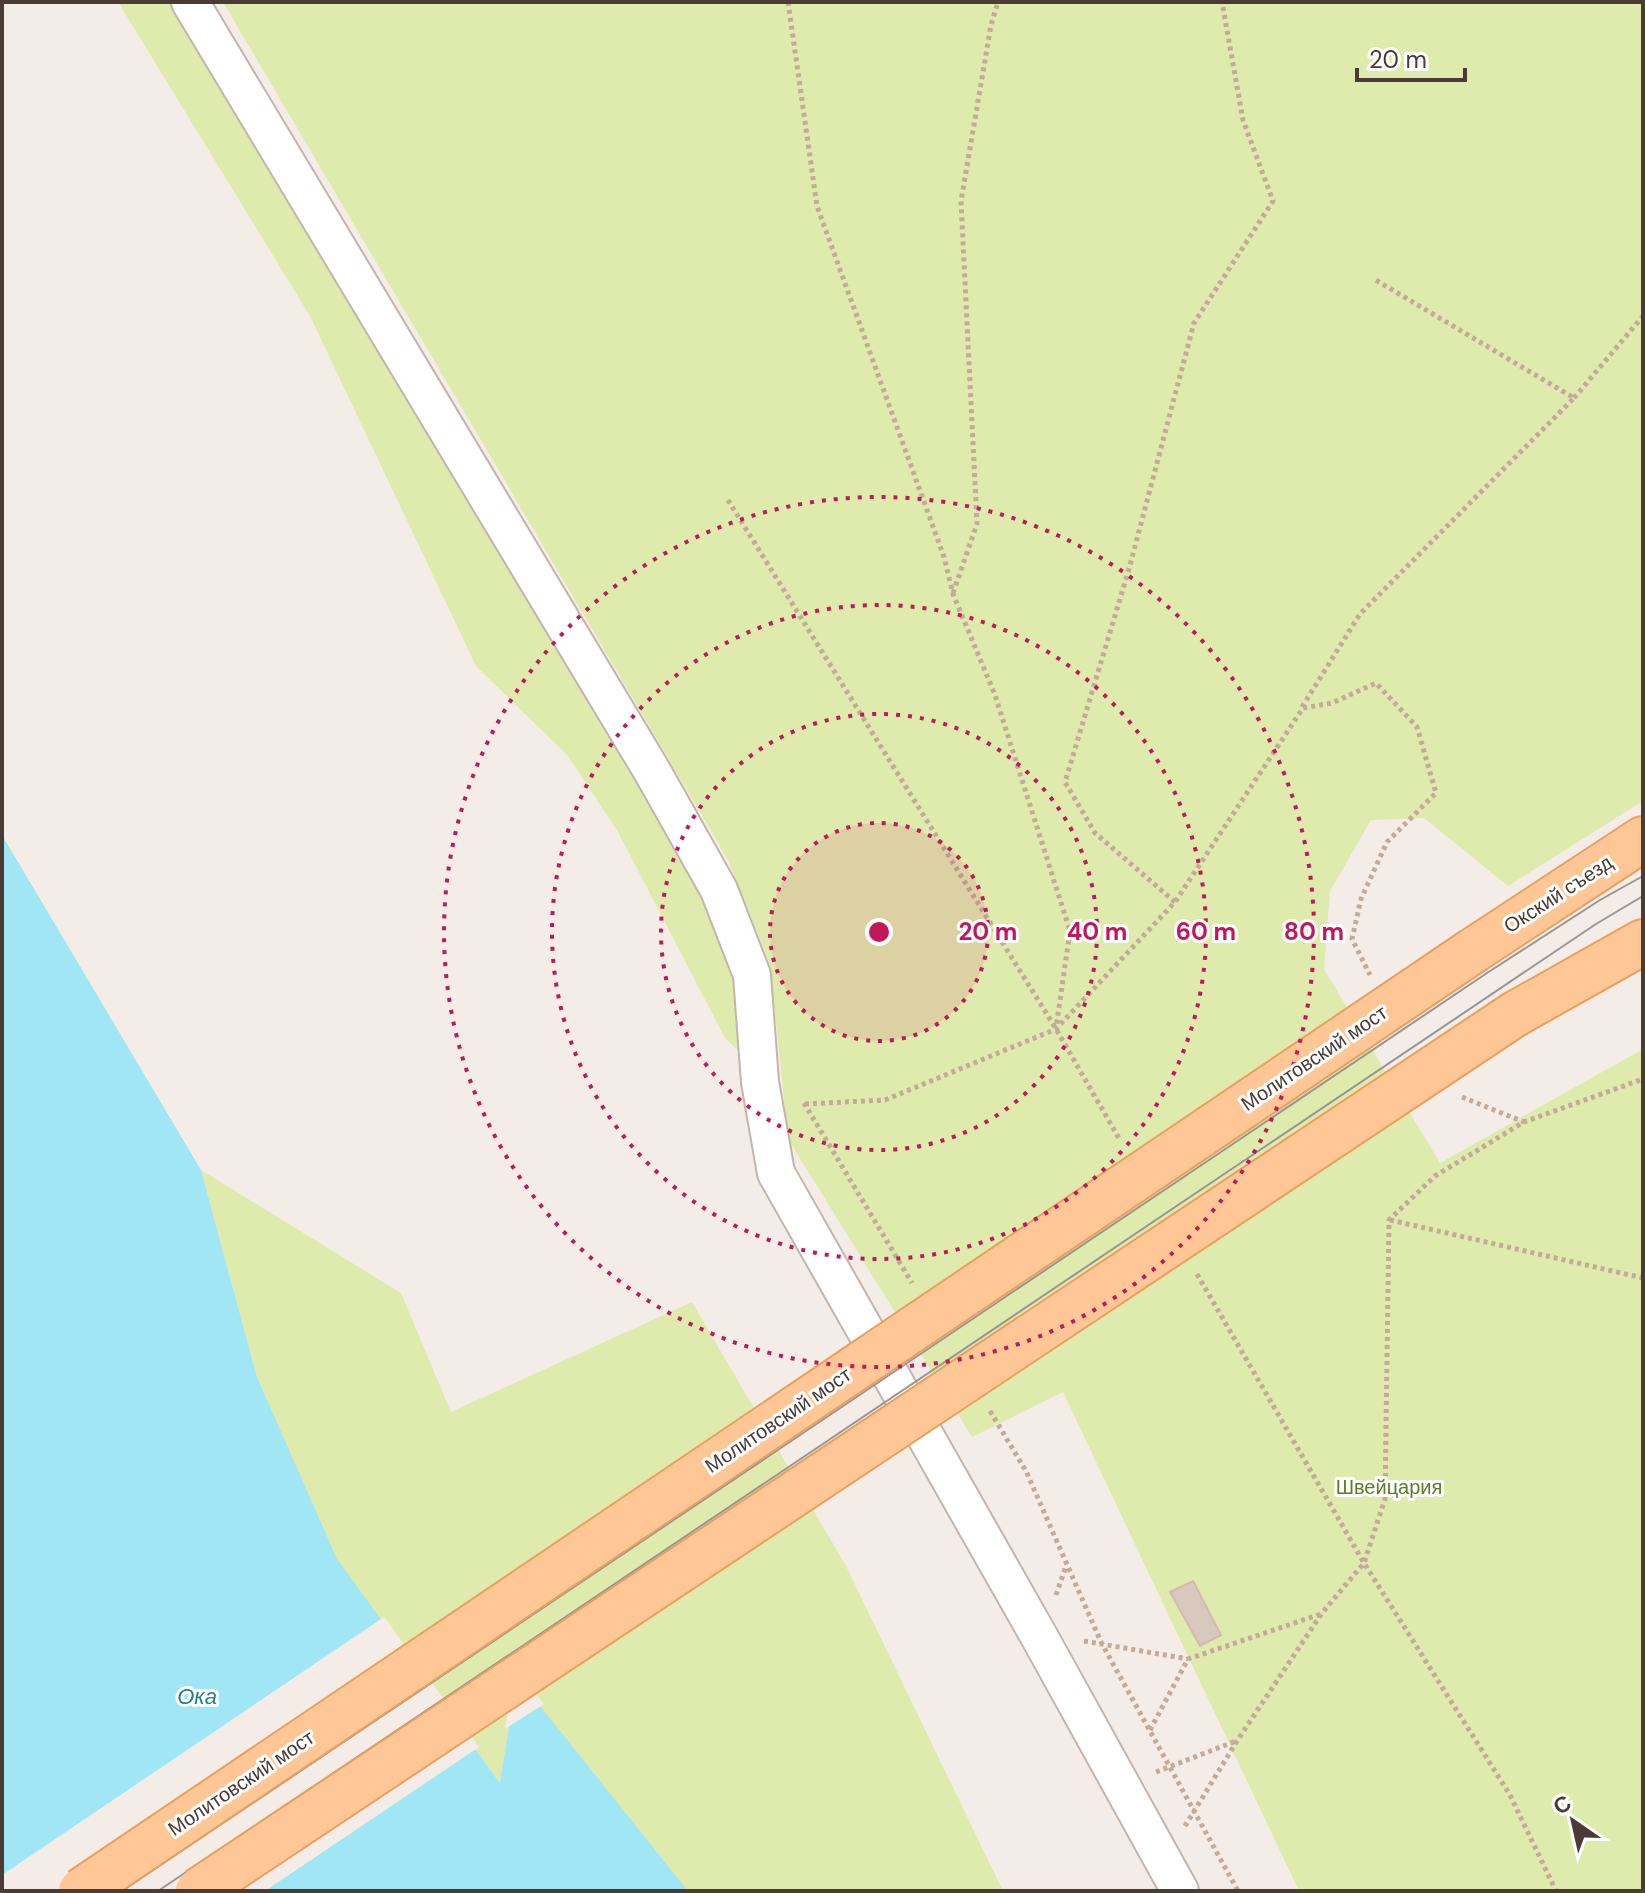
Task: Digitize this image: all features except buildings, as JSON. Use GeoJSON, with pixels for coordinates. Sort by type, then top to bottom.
{"type":"FeatureCollection","features":[{"type":"Feature","properties":{"kind":"main road","name":"Окский съезд"},"geometry":{"type":"LineString","coordinates":[[1474,950],[1643,839]]}},
{"type":"Feature","properties":{"kind":"main road"},"geometry":{"type":"LineString","coordinates":[[198,1891],[1515,1014],[1643,942]]}},
{"type":"Feature","properties":{"kind":"main road","name":"Молитовский мост"},"geometry":{"type":"LineString","coordinates":[[81,1891],[1474,950]]}},
{"type":"Feature","properties":{"kind":"lane"},"geometry":{"type":"LineString","coordinates":[[190,2],[652,771],[719,890],[752,975],[760,1082],[776,1173],[1172,1876]]}},
{"type":"Feature","properties":{"kind":"path"},"geometry":{"type":"LineString","coordinates":[[788,2],[817,206],[944,557],[953,594],[995,695],[1070,931],[1056,1029]]}},
{"type":"Feature","properties":{"kind":"path"},"geometry":{"type":"LineString","coordinates":[[953,594],[977,524],[961,201],[991,25],[998,2]]}},
{"type":"Feature","properties":{"kind":"path"},"geometry":{"type":"LineString","coordinates":[[1175,902],[1095,833],[1065,782],[1129,569],[1194,323],[1273,201],[1243,120],[1222,2]]}},
{"type":"Feature","properties":{"kind":"path"},"geometry":{"type":"LineString","coordinates":[[1374,279],[1574,398]]}},
{"type":"Feature","properties":{"kind":"path"},"geometry":{"type":"LineString","coordinates":[[1271,758],[1360,614],[1574,398],[1643,316]]}},
{"type":"Feature","properties":{"kind":"path"},"geometry":{"type":"LineString","coordinates":[[760,1082],[805,1104],[885,1100],[1056,1029],[1175,902],[1303,708],[1332,703],[1376,683],[1417,727],[1436,793]]}},
{"type":"Feature","properties":{"kind":"path"},"geometry":{"type":"LineString","coordinates":[[1172,1876],[1194,1811],[1322,1613],[1364,1563],[1385,1499],[1389,1220],[1435,1176],[1524,1122],[1643,1079]]}},
{"type":"Feature","properties":{"kind":"path"},"geometry":{"type":"LineString","coordinates":[[805,1104],[920,1294]]}},
{"type":"Feature","properties":{"kind":"path"},"geometry":{"type":"LineString","coordinates":[[1389,1220],[1643,1278]]}},
{"type":"Feature","properties":{"kind":"path"},"geometry":{"type":"LineString","coordinates":[[985,1403],[1026,1471],[1101,1642],[1238,1891]]}},
{"type":"Feature","properties":{"kind":"path"},"geometry":{"type":"LineString","coordinates":[[1040,1638],[1101,1642],[1188,1659],[1322,1613]]}},
{"type":"Feature","properties":{"kind":"path"},"geometry":{"type":"LineString","coordinates":[[1150,1730],[1188,1659]]}},
{"type":"Feature","properties":{"kind":"path"},"geometry":{"type":"LineString","coordinates":[[1170,1767],[1237,1741]]}},
{"type":"Feature","properties":{"kind":"green space"},"geometry":{"type":"Polygon","coordinates":[[[118,2],[170,2],[673,836],[739,979],[745,1057],[725,1038],[618,832],[568,756],[476,666],[310,316],[118,2]]]}},
{"type":"Feature","properties":{"kind":"green space","name":"Швейцария"},"geometry":{"type":"Polygon","coordinates":[[[223,2],[1643,2],[1643,801],[1508,886],[1424,818],[1371,820],[1330,891],[1324,969],[1440,1163],[1643,1049],[1643,1891],[1299,1891],[1063,1392],[972,1437],[788,1139],[770,964],[728,860],[223,2]]]}},
{"type":"Feature","properties":{"kind":"green space"},"geometry":{"type":"Polygon","coordinates":[[[201,1170],[401,1293],[451,1412],[692,1302],[846,1566],[1003,1891],[688,1891],[517,1678],[501,1784],[336,1559],[257,1377],[201,1170]]]}},
{"type":"Feature","properties":{"kind":"water","name":"Ока"},"geometry":{"type":"Polygon","coordinates":[[[2,835],[201,1170],[257,1377],[337,1559],[500,1783],[517,1677],[688,1891],[2,1891],[2,835]]]}},
{"type":"Feature","properties":{"kind":"pier"},"geometry":{"type":"Polygon","coordinates":[[[384,1617],[479,1747],[265,1891],[2,1891],[2,1875],[384,1617]]]}},
{"type":"Feature","properties":{"kind":"pier"},"geometry":{"type":"Polygon","coordinates":[[[520,1674],[544,1704],[505,1729],[513,1676],[520,1674]]]}},
{"type":"Feature","properties":{"kind":"tram line"},"geometry":{"type":"LineString","coordinates":[[122,1891],[1487,973],[1643,876]]}},
{"type":"Feature","properties":{"kind":"tram line"},"geometry":{"type":"LineString","coordinates":[[158,1891],[1596,924],[1643,896]]}}]}
